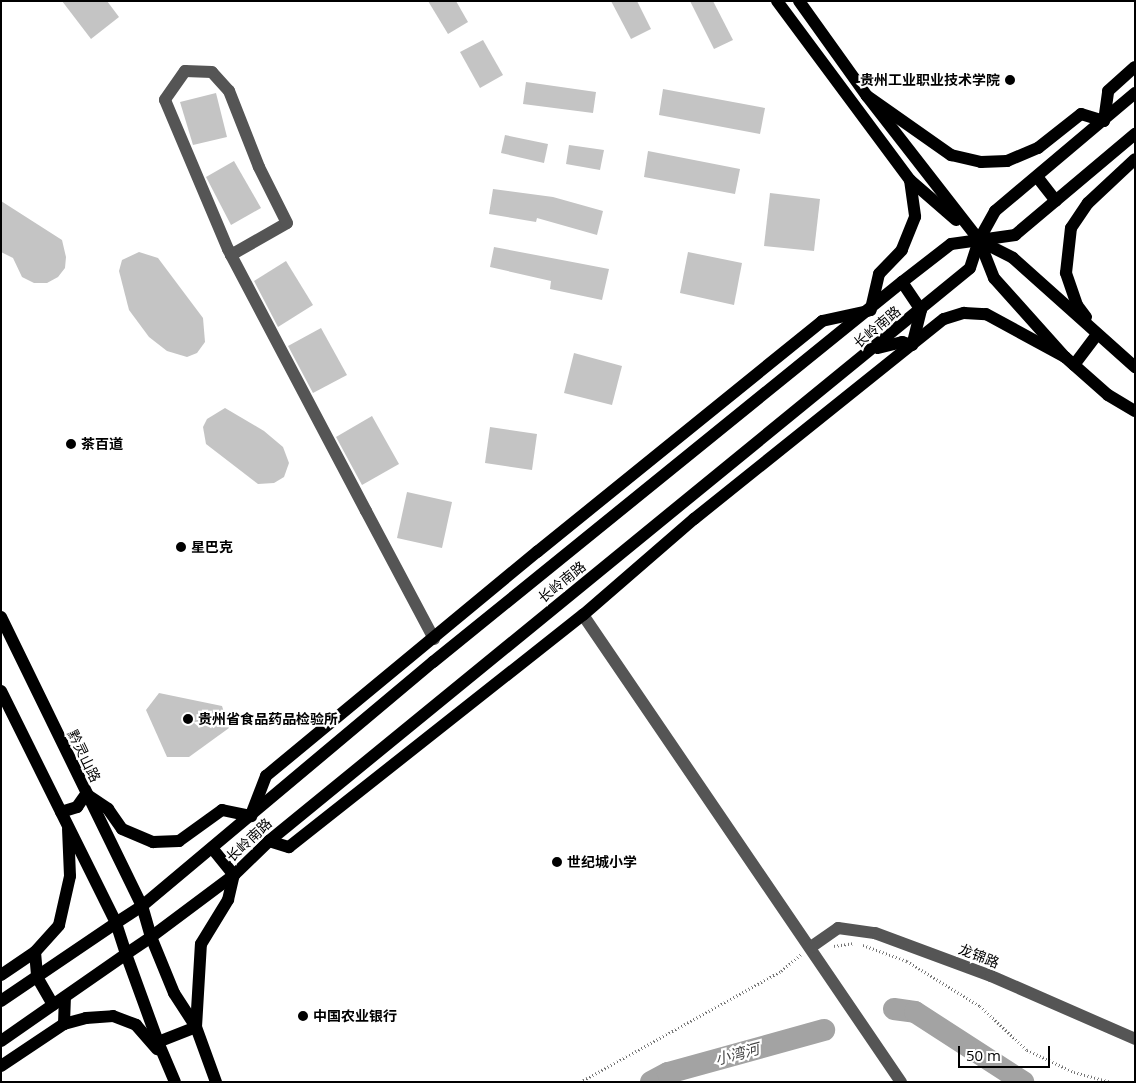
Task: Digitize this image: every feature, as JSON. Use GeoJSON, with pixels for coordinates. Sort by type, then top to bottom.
{"type":"FeatureCollection","features":[{"type":"Feature","properties":{"kind":"main road"},"geometry":{"type":"LineString","coordinates":[[777,1],[910,180],[979,240],[1013,258],[1109,346],[1135,367]]}},
{"type":"Feature","properties":{"kind":"main road"},"geometry":{"type":"LineString","coordinates":[[799,1],[866,96],[979,240],[994,278],[1069,361],[1108,395],[1135,411]]}},
{"type":"Feature","properties":{"kind":"main road"},"geometry":{"type":"LineString","coordinates":[[866,96],[951,155],[981,162],[1007,161],[1038,148],[1081,114],[1104,121],[1108,91],[1135,67]]}},
{"type":"Feature","properties":{"kind":"main road","name":"长岭南路"},"geometry":{"type":"LineString","coordinates":[[126,954],[151,938],[234,875],[269,841],[921,310],[970,268],[979,240],[995,212],[1038,178],[1135,93]]}},
{"type":"Feature","properties":{"kind":"main road","name":"长岭南路"},"geometry":{"type":"LineString","coordinates":[[116,923],[142,906],[433,662],[951,244],[1015,235],[1135,134]]}},
{"type":"Feature","properties":{"kind":"main road"},"geometry":{"type":"LineString","coordinates":[[1109,346],[1077,305],[1066,273],[1071,228],[1088,203],[1135,159]]}},
{"type":"Feature","properties":{"kind":"main road"},"geometry":{"type":"LineString","coordinates":[[1038,178],[1056,201]]}},
{"type":"Feature","properties":{"kind":"main road"},"geometry":{"type":"LineString","coordinates":[[64,817],[77,807],[86,794],[108,809],[122,829],[152,842],[179,841],[222,810],[251,816],[266,776],[822,321],[871,310],[879,274],[902,250],[915,217],[910,180]]}},
{"type":"Feature","properties":{"kind":"main road"},"geometry":{"type":"LineString","coordinates":[[902,282],[921,310],[912,345]]}},
{"type":"Feature","properties":{"kind":"main road"},"geometry":{"type":"LineString","coordinates":[[269,841],[289,847],[583,615],[694,519],[944,319],[964,313],[986,314],[1069,361]]}},
{"type":"Feature","properties":{"kind":"main road"},"geometry":{"type":"LineString","coordinates":[[1069,361],[1097,335]]}},
{"type":"Feature","properties":{"kind":"main road"},"geometry":{"type":"LineString","coordinates":[[875,348],[902,342],[912,345]]}},
{"type":"Feature","properties":{"kind":"main road","name":"黔灵山路"},"geometry":{"type":"LineString","coordinates":[[1,617],[142,906],[151,938]]}},
{"type":"Feature","properties":{"kind":"main road"},"geometry":{"type":"LineString","coordinates":[[1,691],[116,923],[158,1042],[175,1082]]}},
{"type":"Feature","properties":{"kind":"main road"},"geometry":{"type":"LineString","coordinates":[[1,975],[35,952],[59,925],[70,876],[64,817]]}},
{"type":"Feature","properties":{"kind":"main road"},"geometry":{"type":"LineString","coordinates":[[196,1026],[201,944],[228,900],[234,875],[212,848]]}},
{"type":"Feature","properties":{"kind":"main road"},"geometry":{"type":"LineString","coordinates":[[1,1001],[116,923]]}},
{"type":"Feature","properties":{"kind":"main road"},"geometry":{"type":"LineString","coordinates":[[151,938],[174,992],[196,1026],[216,1082]]}},
{"type":"Feature","properties":{"kind":"main road"},"geometry":{"type":"LineString","coordinates":[[35,952],[38,976],[54,1005]]}},
{"type":"Feature","properties":{"kind":"main road"},"geometry":{"type":"LineString","coordinates":[[1,1042],[126,954]]}},
{"type":"Feature","properties":{"kind":"main road"},"geometry":{"type":"LineString","coordinates":[[64,1024],[65,998]]}},
{"type":"Feature","properties":{"kind":"main road"},"geometry":{"type":"LineString","coordinates":[[1,1066],[64,1024],[86,1018],[113,1016],[136,1025],[165,1058]]}},
{"type":"Feature","properties":{"kind":"main road"},"geometry":{"type":"LineString","coordinates":[[158,1042],[196,1026]]}},
{"type":"Feature","properties":{"kind":"street"},"geometry":{"type":"LineString","coordinates":[[231,255],[287,223],[259,167],[229,91],[212,72],[185,71],[165,100],[231,255],[434,639]]}},
{"type":"Feature","properties":{"kind":"street"},"geometry":{"type":"LineString","coordinates":[[583,615],[683,765],[811,947],[901,1082]]}},
{"type":"Feature","properties":{"kind":"street","name":"龙锦路"},"geometry":{"type":"LineString","coordinates":[[811,947],[838,928],[875,933],[991,976],[1135,1039]]}},
{"type":"Feature","properties":{"kind":"path"},"geometry":{"type":"LineString","coordinates":[[832,947],[858,943],[907,961],[980,1006],[1027,1050],[1074,1072],[1112,1082]]}},
{"type":"Feature","properties":{"kind":"path"},"geometry":{"type":"LineString","coordinates":[[580,1082],[781,971],[811,947]]}},
{"type":"Feature","properties":{"kind":"building"},"geometry":{"type":"Polygon","coordinates":[[[62,1],[107,1],[119,17],[91,39],[62,1]]]}},
{"type":"Feature","properties":{"kind":"building"},"geometry":{"type":"Polygon","coordinates":[[[428,1],[456,1],[468,22],[448,34],[428,1]]]}},
{"type":"Feature","properties":{"kind":"building"},"geometry":{"type":"Polygon","coordinates":[[[611,1],[637,1],[651,29],[631,39],[611,1]]]}},
{"type":"Feature","properties":{"kind":"building"},"geometry":{"type":"Polygon","coordinates":[[[690,1],[713,1],[733,40],[714,49],[690,1]]]}},
{"type":"Feature","properties":{"kind":"building"},"geometry":{"type":"Polygon","coordinates":[[[483,40],[503,75],[480,88],[460,52],[483,40]]]}},
{"type":"Feature","properties":{"kind":"building"},"geometry":{"type":"Polygon","coordinates":[[[526,82],[596,92],[593,113],[523,104],[526,82]]]}},
{"type":"Feature","properties":{"kind":"building"},"geometry":{"type":"Polygon","coordinates":[[[663,89],[765,108],[760,134],[659,115],[663,89]]]}},
{"type":"Feature","properties":{"kind":"building"},"geometry":{"type":"Polygon","coordinates":[[[216,93],[227,137],[193,145],[180,102],[216,93]]]}},
{"type":"Feature","properties":{"kind":"building"},"geometry":{"type":"Polygon","coordinates":[[[505,135],[548,144],[544,163],[501,153],[505,135]]]}},
{"type":"Feature","properties":{"kind":"building"},"geometry":{"type":"Polygon","coordinates":[[[569,145],[604,150],[600,170],[566,164],[569,145]]]}},
{"type":"Feature","properties":{"kind":"building"},"geometry":{"type":"Polygon","coordinates":[[[648,151],[740,169],[735,194],[644,177],[648,151]]]}},
{"type":"Feature","properties":{"kind":"building"},"geometry":{"type":"Polygon","coordinates":[[[234,161],[261,208],[231,225],[206,177],[234,161]]]}},
{"type":"Feature","properties":{"kind":"building"},"geometry":{"type":"Polygon","coordinates":[[[493,189],[553,197],[603,211],[597,235],[537,218],[536,222],[489,214],[493,189]]]}},
{"type":"Feature","properties":{"kind":"building"},"geometry":{"type":"Polygon","coordinates":[[[770,193],[820,199],[814,251],[764,246],[770,193]]]}},
{"type":"Feature","properties":{"kind":"building"},"geometry":{"type":"Polygon","coordinates":[[[1,201],[62,240],[66,257],[65,268],[58,277],[47,283],[34,283],[22,277],[13,258],[1,252],[1,201]]]}},
{"type":"Feature","properties":{"kind":"building"},"geometry":{"type":"Polygon","coordinates":[[[494,247],[609,269],[602,300],[550,289],[551,281],[490,267],[494,247]]]}},
{"type":"Feature","properties":{"kind":"building"},"geometry":{"type":"Polygon","coordinates":[[[139,252],[158,258],[203,318],[205,342],[197,353],[187,357],[167,351],[149,337],[129,310],[119,271],[122,260],[139,252]]]}},
{"type":"Feature","properties":{"kind":"building"},"geometry":{"type":"Polygon","coordinates":[[[688,252],[742,263],[734,305],[680,293],[688,252]]]}},
{"type":"Feature","properties":{"kind":"building"},"geometry":{"type":"Polygon","coordinates":[[[286,261],[313,305],[278,327],[254,281],[286,261]]]}},
{"type":"Feature","properties":{"kind":"building"},"geometry":{"type":"Polygon","coordinates":[[[321,328],[347,375],[313,393],[288,346],[321,328]]]}},
{"type":"Feature","properties":{"kind":"building"},"geometry":{"type":"Polygon","coordinates":[[[574,353],[622,366],[612,405],[564,393],[574,353]]]}},
{"type":"Feature","properties":{"kind":"building"},"geometry":{"type":"Polygon","coordinates":[[[225,408],[264,431],[283,447],[289,463],[284,477],[274,483],[258,484],[206,444],[203,427],[207,419],[225,408]]]}},
{"type":"Feature","properties":{"kind":"building"},"geometry":{"type":"Polygon","coordinates":[[[372,416],[399,464],[362,485],[336,437],[372,416]]]}},
{"type":"Feature","properties":{"kind":"building"},"geometry":{"type":"Polygon","coordinates":[[[490,427],[537,434],[532,470],[485,463],[490,427]]]}},
{"type":"Feature","properties":{"kind":"building"},"geometry":{"type":"Polygon","coordinates":[[[407,492],[452,502],[442,548],[397,538],[407,492]]]}},
{"type":"Feature","properties":{"kind":"building","name":"贵州省食品药品检验所"},"geometry":{"type":"Polygon","coordinates":[[[159,693],[222,706],[229,728],[189,757],[167,757],[146,710],[159,693]]]}},
{"type":"Feature","properties":{"kind":"waterway","name":"小湾河"},"geometry":{"type":"LineString","coordinates":[[894,1009],[915,1012],[1023,1082]]}},
{"type":"Feature","properties":{"kind":"waterway","name":"小湾河"},"geometry":{"type":"LineString","coordinates":[[651,1082],[668,1073],[824,1030]]}},
{"type":"Feature","properties":{"kind":"place","name":"贵州工业职业技术学院"},"geometry":{"type":"Point","coordinates":[1010,80]}},
{"type":"Feature","properties":{"kind":"place","name":"茶百道"},"geometry":{"type":"Point","coordinates":[71,444]}},
{"type":"Feature","properties":{"kind":"place","name":"星巴克"},"geometry":{"type":"Point","coordinates":[181,547]}},
{"type":"Feature","properties":{"kind":"place","name":"贵州省食品药品检验所"},"geometry":{"type":"Point","coordinates":[188,719]}},
{"type":"Feature","properties":{"kind":"place","name":"世纪城小学"},"geometry":{"type":"Point","coordinates":[557,862]}},
{"type":"Feature","properties":{"kind":"place","name":"中国农业银行"},"geometry":{"type":"Point","coordinates":[303,1016]}}]}
